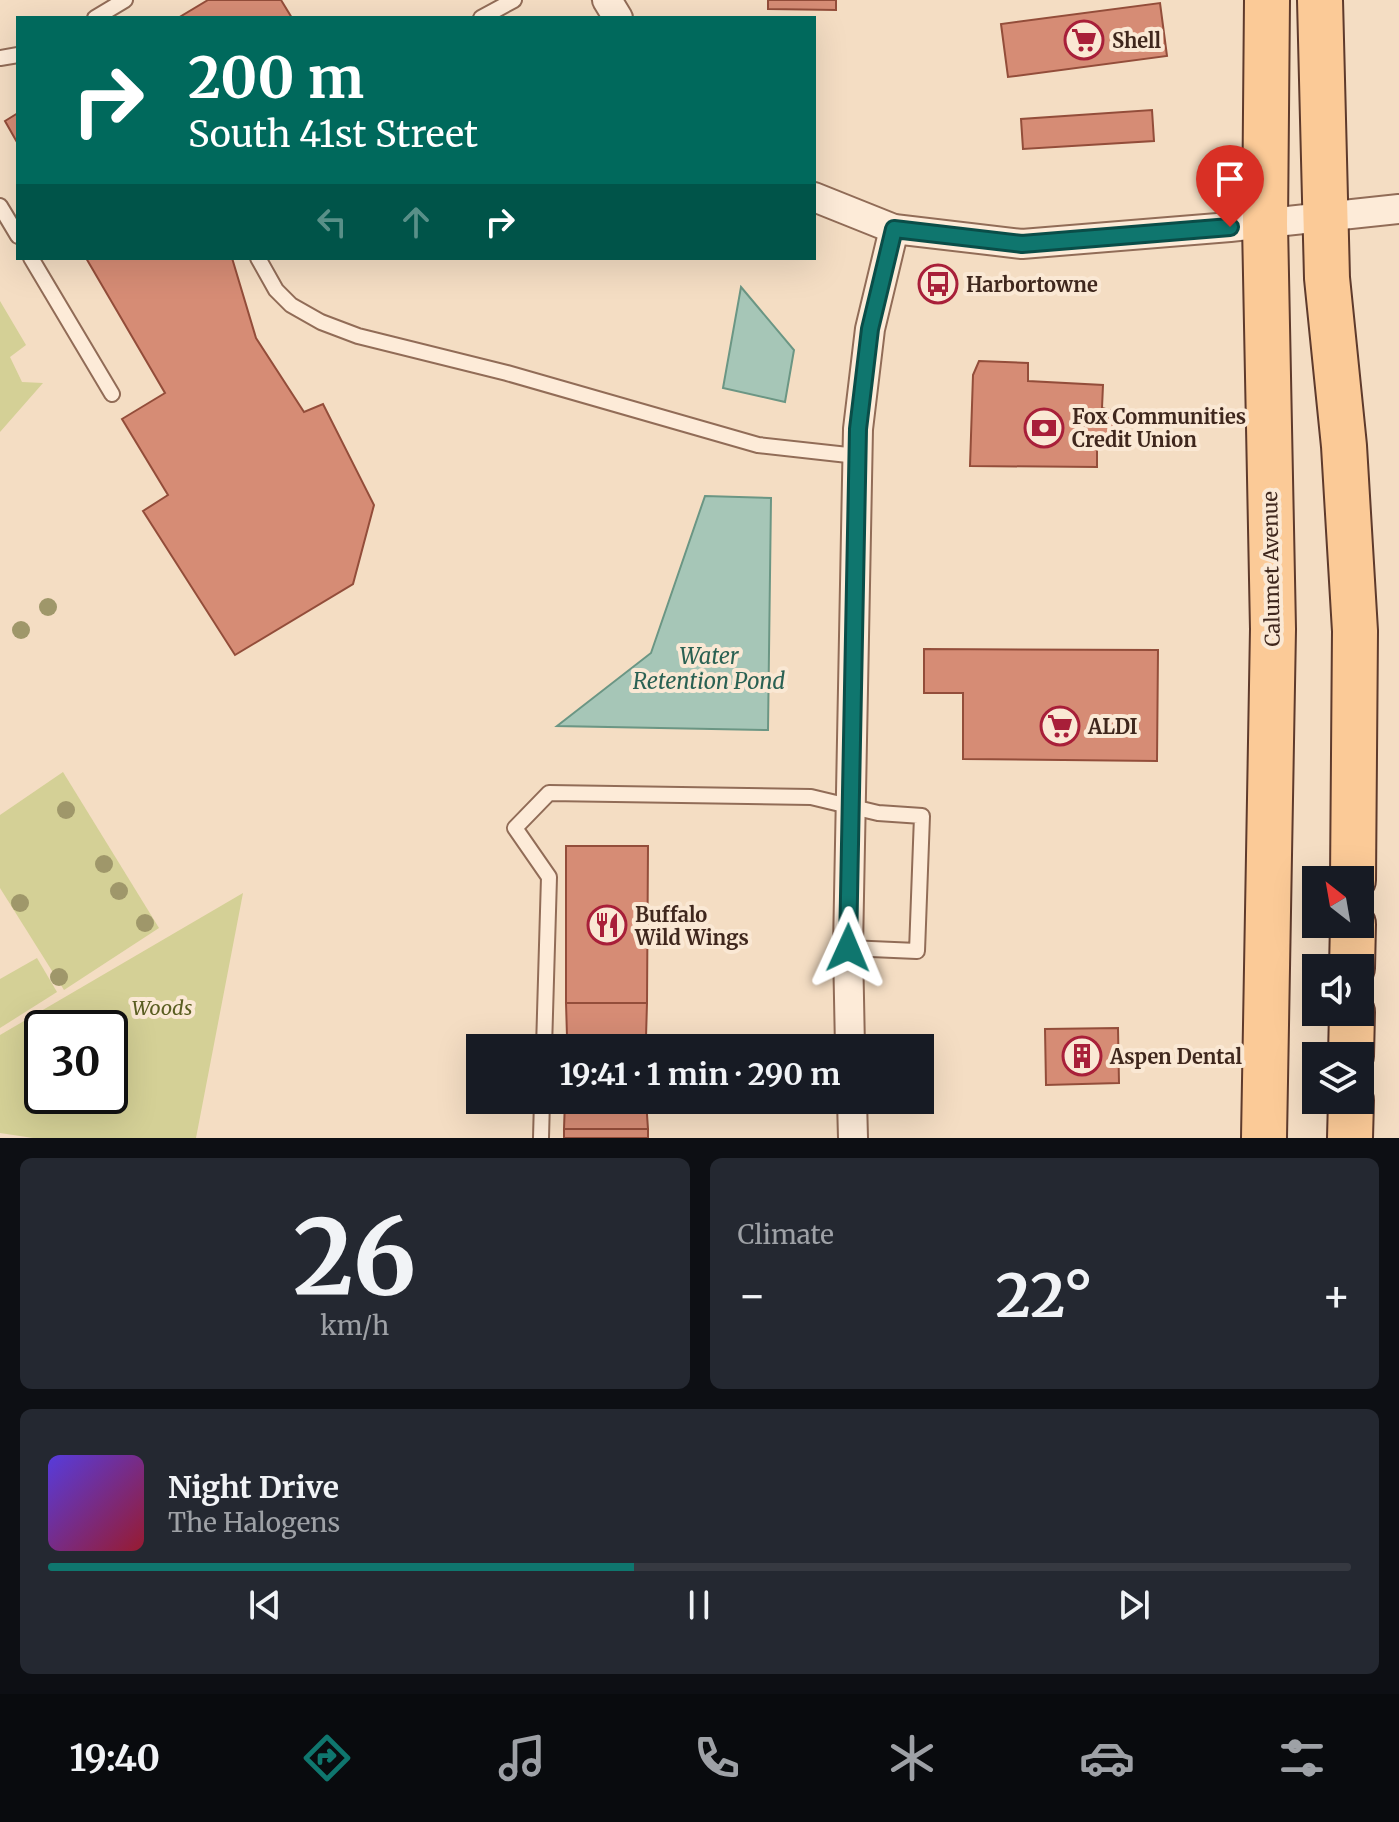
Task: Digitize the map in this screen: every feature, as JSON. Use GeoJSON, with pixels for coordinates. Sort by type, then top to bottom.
{"type":"FeatureCollection","features":[{"type":"Feature","properties":{"kind":"main road","name":"Calumet Avenue"},"geometry":{"type":"LineString","coordinates":[[1264,1138],[1273,629],[1265,224],[1267,0]]}},
{"type":"Feature","properties":{"kind":"main road"},"geometry":{"type":"LineString","coordinates":[[1320,0],[1323,215],[1344,446],[1355,631],[1353,866]]}},
{"type":"Feature","properties":{"kind":"main road"},"geometry":{"type":"LineString","coordinates":[[1350,1138],[1351,1114]]}},
{"type":"Feature","properties":{"kind":"street"},"geometry":{"type":"LineString","coordinates":[[816,198],[894,229],[1022,244],[1265,224],[1323,215],[1399,209]]}},
{"type":"Feature","properties":{"kind":"street"},"geometry":{"type":"LineString","coordinates":[[850,1034],[848,948],[857,456],[861,392],[870,329],[894,229]]}},
{"type":"Feature","properties":{"kind":"street"},"geometry":{"type":"LineString","coordinates":[[852,1114],[853,1138]]}},
{"type":"Feature","properties":{"kind":"lane"},"geometry":{"type":"LineString","coordinates":[[98,16],[125,0]]}},
{"type":"Feature","properties":{"kind":"lane"},"geometry":{"type":"LineString","coordinates":[[485,16],[514,0]]}},
{"type":"Feature","properties":{"kind":"lane"},"geometry":{"type":"LineString","coordinates":[[0,206],[16,233]]}},
{"type":"Feature","properties":{"kind":"lane"},"geometry":{"type":"LineString","coordinates":[[32,260],[112,394]]}},
{"type":"Feature","properties":{"kind":"lane"},"geometry":{"type":"LineString","coordinates":[[259,260],[276,290],[291,305],[321,322],[358,336],[507,373],[758,445],[857,456]]}},
{"type":"Feature","properties":{"kind":"lane"},"geometry":{"type":"LineString","coordinates":[[544,1034],[549,877],[515,828],[549,793],[811,797],[878,813],[922,816],[917,951],[848,948]]}},
{"type":"Feature","properties":{"kind":"lane"},"geometry":{"type":"LineString","coordinates":[[541,1138],[542,1114]]}},
{"type":"Feature","properties":{"kind":"green space"},"geometry":{"type":"Polygon","coordinates":[[[0,301],[26,345],[10,357],[22,382],[43,383],[0,432],[0,301]]]}},
{"type":"Feature","properties":{"kind":"green space"},"geometry":{"type":"Polygon","coordinates":[[[63,772],[159,928],[64,990],[0,888],[0,815],[63,772]]]}},
{"type":"Feature","properties":{"kind":"green space","name":"Woods"},"geometry":{"type":"Polygon","coordinates":[[[243,893],[196,1138],[33,1138],[0,1133],[0,1035],[24,1021],[24,1114],[128,1114],[128,1010],[43,1010],[243,893]]]}},
{"type":"Feature","properties":{"kind":"green space"},"geometry":{"type":"Polygon","coordinates":[[[37,958],[57,992],[24,1010],[0,1028],[0,979],[37,958]]]}},
{"type":"Feature","properties":{"kind":"water"},"geometry":{"type":"Polygon","coordinates":[[[741,287],[794,350],[785,402],[723,388],[741,287]]]}},
{"type":"Feature","properties":{"kind":"water","name":"Water Retention Pond"},"geometry":{"type":"Polygon","coordinates":[[[705,496],[771,498],[768,730],[557,726],[651,653],[705,496]]]}},
{"type":"Feature","properties":{"kind":"building"},"geometry":{"type":"Polygon","coordinates":[[[208,0],[281,0],[291,16],[181,16],[208,0]]]}},
{"type":"Feature","properties":{"kind":"building"},"geometry":{"type":"Polygon","coordinates":[[[768,0],[836,0],[836,10],[768,9],[768,0]]]}},
{"type":"Feature","properties":{"kind":"building","name":"Shell"},"geometry":{"type":"Polygon","coordinates":[[[1160,3],[1167,56],[1008,77],[1001,24],[1160,3]]]}},
{"type":"Feature","properties":{"kind":"building","name":"Shell"},"geometry":{"type":"Polygon","coordinates":[[[1152,110],[1154,141],[1023,149],[1021,119],[1152,110]]]}},
{"type":"Feature","properties":{"kind":"building"},"geometry":{"type":"Polygon","coordinates":[[[16,114],[16,140],[5,121],[16,114]]]}},
{"type":"Feature","properties":{"kind":"building"},"geometry":{"type":"Polygon","coordinates":[[[87,260],[233,260],[256,338],[304,412],[323,404],[374,505],[353,584],[235,655],[143,511],[168,495],[122,419],[165,393],[87,260]]]}},
{"type":"Feature","properties":{"kind":"building","name":"Fox Communities Credit Union"},"geometry":{"type":"Polygon","coordinates":[[[979,361],[1028,363],[1028,381],[1103,385],[1102,408],[1117,412],[1118,444],[1097,444],[1097,467],[970,466],[973,375],[979,361]]]}},
{"type":"Feature","properties":{"kind":"building","name":"ALDI"},"geometry":{"type":"Polygon","coordinates":[[[924,649],[1158,650],[1157,761],[963,759],[963,693],[924,693],[924,649]]]}},
{"type":"Feature","properties":{"kind":"building","name":"Buffalo Wild Wings"},"geometry":{"type":"Polygon","coordinates":[[[566,846],[648,846],[647,1003],[566,1003],[566,846]]]}},
{"type":"Feature","properties":{"kind":"building"},"geometry":{"type":"Polygon","coordinates":[[[566,1003],[647,1003],[646,1034],[567,1034],[566,1003]]]}},
{"type":"Feature","properties":{"kind":"building","name":"Aspen Dental"},"geometry":{"type":"Polygon","coordinates":[[[1118,1028],[1119,1083],[1046,1085],[1045,1029],[1118,1028]]]}},
{"type":"Feature","properties":{"kind":"building"},"geometry":{"type":"Polygon","coordinates":[[[565,1114],[647,1114],[648,1129],[564,1129],[565,1114]]]}},
{"type":"Feature","properties":{"kind":"building"},"geometry":{"type":"Polygon","coordinates":[[[564,1129],[648,1129],[648,1138],[564,1138],[564,1129]]]}},
{"type":"Feature","properties":{"kind":"place","name":"Shell"},"geometry":{"type":"Point","coordinates":[1084,40]}},
{"type":"Feature","properties":{"kind":"place","name":"Harbortowne"},"geometry":{"type":"Point","coordinates":[938,284]}},
{"type":"Feature","properties":{"kind":"place","name":"Fox Communities Credit Union"},"geometry":{"type":"Point","coordinates":[1044,428]}},
{"type":"Feature","properties":{"kind":"place","name":"ALDI"},"geometry":{"type":"Point","coordinates":[1060,726]}},
{"type":"Feature","properties":{"kind":"place","name":"Buffalo Wild Wings"},"geometry":{"type":"Point","coordinates":[607,925]}},
{"type":"Feature","properties":{"kind":"place","name":"Aspen Dental"},"geometry":{"type":"Point","coordinates":[1082,1056]}},
{"type":"Feature","properties":{"kind":"route"},"geometry":{"type":"LineString","coordinates":[[848,948],[858,429],[870,329],[894,229],[1022,244],[1230,227]]}}]}
